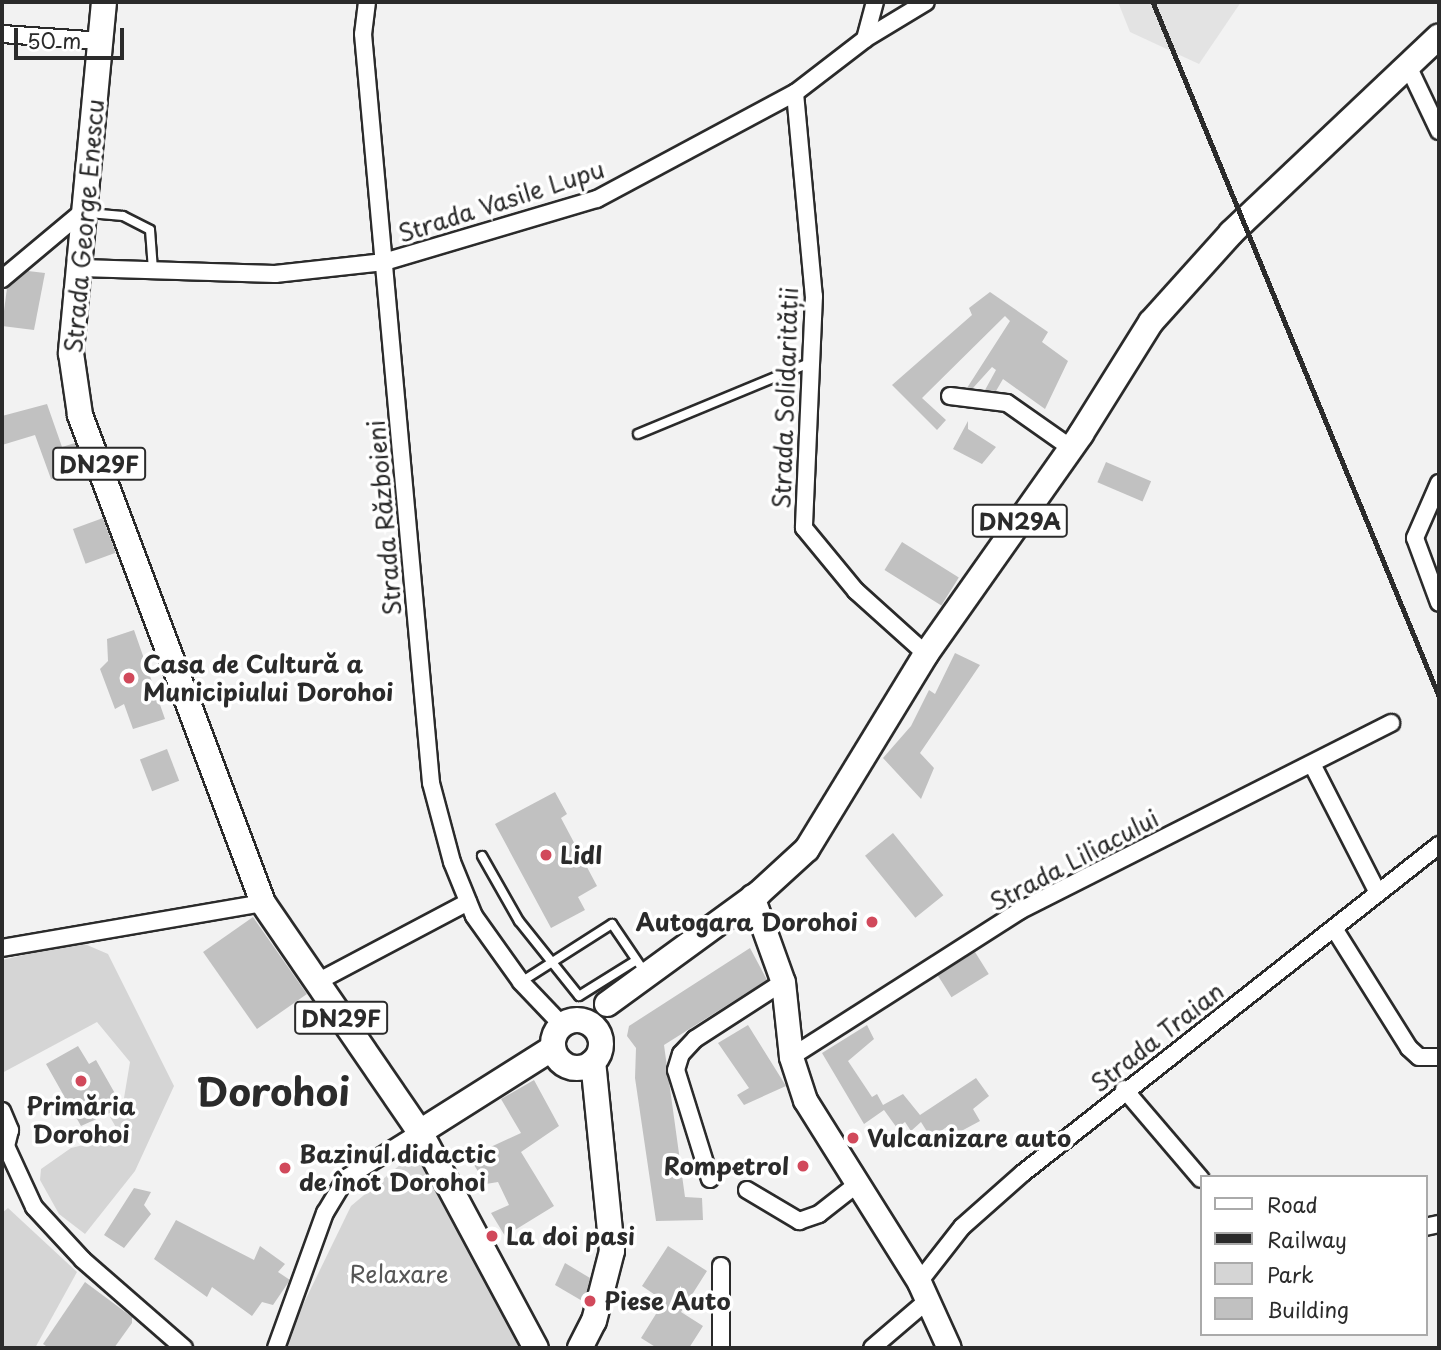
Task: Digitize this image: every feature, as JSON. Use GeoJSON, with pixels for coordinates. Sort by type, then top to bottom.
{"type":"FeatureCollection","features":[{"type":"Feature","properties":{"kind":"main road","name":"Strada George Enescu"},"geometry":{"type":"LineString","coordinates":[[104,2],[81,213],[81,268],[71,353],[80,415],[263,903],[420,1132],[536,1348]]}},
{"type":"Feature","properties":{"kind":"main road","name":"DN29A"},"geometry":{"type":"LineString","coordinates":[[566,1031],[607,1004],[641,968],[752,896],[807,849],[926,654],[1071,448],[1151,322],[1185,281],[1439,36]]}},
{"type":"Feature","properties":{"kind":"main road"},"geometry":{"type":"LineString","coordinates":[[580,1348],[594,1321],[612,1251],[589,1057],[607,1004]]}},
{"type":"Feature","properties":{"kind":"main road"},"geometry":{"type":"LineString","coordinates":[[566,1031],[589,1057]]}},
{"type":"Feature","properties":{"kind":"main road"},"geometry":{"type":"LineString","coordinates":[[566,1031],[562,1063],[589,1057]]}},
{"type":"Feature","properties":{"kind":"main road"},"geometry":{"type":"LineString","coordinates":[[420,1132],[566,1031]]}},
{"type":"Feature","properties":{"kind":"street","name":"Strada Războieni"},"geometry":{"type":"LineString","coordinates":[[367,2],[363,34],[431,783],[468,902],[490,943],[566,1031]]}},
{"type":"Feature","properties":{"kind":"street"},"geometry":{"type":"LineString","coordinates":[[865,39],[875,2]]}},
{"type":"Feature","properties":{"kind":"street","name":"Strada Vasile Lupu"},"geometry":{"type":"LineString","coordinates":[[81,268],[275,274],[384,262],[597,199],[795,93],[865,39],[926,2]]}},
{"type":"Feature","properties":{"kind":"street"},"geometry":{"type":"LineString","coordinates":[[2,34],[101,41]]}},
{"type":"Feature","properties":{"kind":"street"},"geometry":{"type":"LineString","coordinates":[[1408,66],[1439,131]]}},
{"type":"Feature","properties":{"kind":"street","name":"Strada Solidarității"},"geometry":{"type":"LineString","coordinates":[[795,93],[814,296],[804,528],[856,591],[926,654]]}},
{"type":"Feature","properties":{"kind":"street"},"geometry":{"type":"LineString","coordinates":[[2,279],[81,213]]}},
{"type":"Feature","properties":{"kind":"street"},"geometry":{"type":"LineString","coordinates":[[950,397],[1007,403],[1071,448]]}},
{"type":"Feature","properties":{"kind":"street"},"geometry":{"type":"LineString","coordinates":[[1439,483],[1415,538],[1439,603]]}},
{"type":"Feature","properties":{"kind":"street","name":"Strada Liliacului"},"geometry":{"type":"LineString","coordinates":[[790,1057],[1019,911],[1391,723]]}},
{"type":"Feature","properties":{"kind":"street"},"geometry":{"type":"LineString","coordinates":[[1312,764],[1378,894]]}},
{"type":"Feature","properties":{"kind":"street","name":"Strada Traian"},"geometry":{"type":"LineString","coordinates":[[872,1348],[923,1291],[962,1227],[1124,1090],[1335,930],[1439,845]]}},
{"type":"Feature","properties":{"kind":"street"},"geometry":{"type":"LineString","coordinates":[[752,896],[783,982],[790,1057],[814,1120],[923,1291],[949,1348]]}},
{"type":"Feature","properties":{"kind":"street"},"geometry":{"type":"LineString","coordinates":[[317,982],[468,902]]}},
{"type":"Feature","properties":{"kind":"street"},"geometry":{"type":"LineString","coordinates":[[2,948],[263,903]]}},
{"type":"Feature","properties":{"kind":"street"},"geometry":{"type":"LineString","coordinates":[[1335,930],[1409,1048],[1419,1057],[1439,1057]]}},
{"type":"Feature","properties":{"kind":"street"},"geometry":{"type":"LineString","coordinates":[[710,1179],[676,1070],[681,1054],[695,1039],[783,982]]}},
{"type":"Feature","properties":{"kind":"street"},"geometry":{"type":"LineString","coordinates":[[1124,1090],[1200,1178]]}},
{"type":"Feature","properties":{"kind":"street"},"geometry":{"type":"LineString","coordinates":[[2,1111],[10,1130],[4,1147],[34,1207],[83,1260],[184,1348]]}},
{"type":"Feature","properties":{"kind":"street"},"geometry":{"type":"LineString","coordinates":[[279,1341],[325,1213],[346,1178],[420,1132]]}},
{"type":"Feature","properties":{"kind":"street"},"geometry":{"type":"LineString","coordinates":[[747,1190],[799,1221],[819,1214],[856,1185]]}},
{"type":"Feature","properties":{"kind":"street"},"geometry":{"type":"LineString","coordinates":[[721,1348],[722,1266]]}},
{"type":"Feature","properties":{"kind":"lane"},"geometry":{"type":"LineString","coordinates":[[81,213],[112,213],[150,230],[153,270]]}},
{"type":"Feature","properties":{"kind":"lane"},"geometry":{"type":"LineString","coordinates":[[638,434],[812,362]]}},
{"type":"Feature","properties":{"kind":"lane"},"geometry":{"type":"LineString","coordinates":[[482,856],[519,921],[551,961],[579,996],[641,968],[612,924],[551,961],[521,982]]}},
{"type":"Feature","properties":{"kind":"shaded area"},"geometry":{"type":"Polygon","coordinates":[[[1118,2],[1241,2],[1199,64],[1130,32],[1118,2]]]}},
{"type":"Feature","properties":{"kind":"green space"},"geometry":{"type":"Polygon","coordinates":[[[80,942],[108,954],[174,1086],[135,1171],[85,1234],[59,1214],[40,1180],[41,1169],[71,1148],[121,1136],[110,1117],[122,1110],[130,1062],[97,1022],[2,1073],[2,960],[80,942]]]}},
{"type":"Feature","properties":{"kind":"green space","name":"Relaxare"},"geometry":{"type":"Polygon","coordinates":[[[414,1153],[525,1348],[282,1348],[351,1206],[414,1153]]]}},
{"type":"Feature","properties":{"kind":"green space"},"geometry":{"type":"Polygon","coordinates":[[[8,1208],[77,1272],[35,1348],[2,1348],[2,1213],[8,1208]]]}},
{"type":"Feature","properties":{"kind":"building"},"geometry":{"type":"Polygon","coordinates":[[[28,271],[45,273],[34,330],[2,326],[7,288],[28,271]]]}},
{"type":"Feature","properties":{"kind":"building"},"geometry":{"type":"Polygon","coordinates":[[[990,292],[1048,332],[1042,342],[1068,361],[1045,409],[1003,379],[996,391],[985,390],[996,370],[992,367],[973,388],[967,388],[1010,321],[1005,316],[922,398],[946,420],[937,430],[892,385],[972,315],[969,308],[990,292]]]}},
{"type":"Feature","properties":{"kind":"building"},"geometry":{"type":"Polygon","coordinates":[[[47,404],[62,447],[75,443],[85,471],[51,479],[35,435],[2,445],[2,416],[47,404]]]}},
{"type":"Feature","properties":{"kind":"building"},"geometry":{"type":"Polygon","coordinates":[[[968,421],[968,429],[996,447],[982,464],[953,449],[968,421]]]}},
{"type":"Feature","properties":{"kind":"building"},"geometry":{"type":"Polygon","coordinates":[[[1106,462],[1151,481],[1143,501],[1097,482],[1106,462]]]}},
{"type":"Feature","properties":{"kind":"building"},"geometry":{"type":"Polygon","coordinates":[[[103,518],[116,553],[86,564],[73,529],[103,518]]]}},
{"type":"Feature","properties":{"kind":"building"},"geometry":{"type":"Polygon","coordinates":[[[902,542],[959,578],[941,605],[885,570],[902,542]]]}},
{"type":"Feature","properties":{"kind":"building","name":"Casa de Cultură a Municipiului Dorohoi"},"geometry":{"type":"Polygon","coordinates":[[[134,630],[165,719],[133,729],[124,704],[115,709],[100,669],[108,661],[107,639],[134,630]]]}},
{"type":"Feature","properties":{"kind":"building"},"geometry":{"type":"Polygon","coordinates":[[[955,653],[980,665],[920,753],[934,768],[921,799],[883,758],[911,726],[929,690],[935,694],[955,653]]]}},
{"type":"Feature","properties":{"kind":"building"},"geometry":{"type":"Polygon","coordinates":[[[167,749],[179,781],[152,791],[140,759],[167,749]]]}},
{"type":"Feature","properties":{"kind":"building","name":"Lidl"},"geometry":{"type":"Polygon","coordinates":[[[555,792],[567,814],[561,818],[597,886],[578,897],[585,910],[551,928],[495,824],[555,792]]]}},
{"type":"Feature","properties":{"kind":"building"},"geometry":{"type":"Polygon","coordinates":[[[893,833],[943,895],[915,918],[865,856],[893,833]]]}},
{"type":"Feature","properties":{"kind":"building"},"geometry":{"type":"Polygon","coordinates":[[[253,917],[307,994],[257,1029],[203,952],[253,917]]]}},
{"type":"Feature","properties":{"kind":"building"},"geometry":{"type":"Polygon","coordinates":[[[750,948],[767,980],[664,1045],[685,1197],[702,1198],[703,1220],[656,1221],[635,1078],[636,1048],[627,1036],[629,1026],[750,948]]]}},
{"type":"Feature","properties":{"kind":"building"},"geometry":{"type":"Polygon","coordinates":[[[975,952],[989,974],[951,997],[938,975],[975,952]]]}},
{"type":"Feature","properties":{"kind":"building"},"geometry":{"type":"Polygon","coordinates":[[[748,1025],[786,1086],[744,1105],[737,1095],[749,1088],[718,1043],[748,1025]]]}},
{"type":"Feature","properties":{"kind":"building"},"geometry":{"type":"Polygon","coordinates":[[[867,1025],[874,1039],[848,1061],[872,1097],[877,1094],[883,1105],[903,1094],[920,1115],[976,1078],[989,1096],[973,1109],[980,1121],[952,1136],[948,1126],[931,1138],[921,1122],[911,1131],[905,1122],[897,1128],[884,1110],[864,1124],[822,1053],[867,1025]]]}},
{"type":"Feature","properties":{"kind":"building","name":"Primăria Dorohoi"},"geometry":{"type":"Polygon","coordinates":[[[78,1046],[89,1064],[96,1060],[117,1097],[107,1103],[112,1112],[81,1126],[46,1064],[78,1046]]]}},
{"type":"Feature","properties":{"kind":"building"},"geometry":{"type":"Polygon","coordinates":[[[534,1080],[559,1126],[521,1152],[554,1206],[505,1236],[491,1213],[509,1205],[498,1182],[486,1184],[469,1157],[521,1133],[501,1099],[534,1080]]]}},
{"type":"Feature","properties":{"kind":"building"},"geometry":{"type":"Polygon","coordinates":[[[134,1188],[151,1192],[144,1205],[151,1214],[124,1248],[104,1235],[134,1188]]]}},
{"type":"Feature","properties":{"kind":"building"},"geometry":{"type":"Polygon","coordinates":[[[176,1220],[254,1260],[260,1246],[285,1264],[278,1272],[290,1280],[273,1305],[262,1302],[252,1316],[212,1287],[207,1297],[154,1259],[176,1220]]]}},
{"type":"Feature","properties":{"kind":"building"},"geometry":{"type":"Polygon","coordinates":[[[668,1246],[707,1271],[681,1312],[703,1326],[689,1348],[657,1348],[641,1338],[664,1301],[642,1286],[668,1246]]]}},
{"type":"Feature","properties":{"kind":"building"},"geometry":{"type":"Polygon","coordinates":[[[565,1263],[590,1278],[584,1302],[555,1285],[565,1263]]]}},
{"type":"Feature","properties":{"kind":"building"},"geometry":{"type":"Polygon","coordinates":[[[85,1282],[132,1317],[132,1323],[114,1348],[49,1348],[43,1344],[85,1282]]]}},
{"type":"Feature","properties":{"kind":"railway"},"geometry":{"type":"LineString","coordinates":[[1153,2],[1439,696]]}},
{"type":"Feature","properties":{"kind":"place","name":"Casa de Cultură a Municipiului Dorohoi"},"geometry":{"type":"Point","coordinates":[129,678]}},
{"type":"Feature","properties":{"kind":"place","name":"Lidl"},"geometry":{"type":"Point","coordinates":[546,855]}},
{"type":"Feature","properties":{"kind":"place","name":"Autogara Dorohoi"},"geometry":{"type":"Point","coordinates":[872,922]}},
{"type":"Feature","properties":{"kind":"place","name":"Primăria Dorohoi"},"geometry":{"type":"Point","coordinates":[81,1081]}},
{"type":"Feature","properties":{"kind":"place","name":"Vulcanizare auto"},"geometry":{"type":"Point","coordinates":[853,1138]}},
{"type":"Feature","properties":{"kind":"place","name":"Rompetrol"},"geometry":{"type":"Point","coordinates":[803,1166]}},
{"type":"Feature","properties":{"kind":"place","name":"Bazinul didactic de înot Dorohoi"},"geometry":{"type":"Point","coordinates":[285,1168]}},
{"type":"Feature","properties":{"kind":"place","name":"La doi pasi"},"geometry":{"type":"Point","coordinates":[492,1236]}},
{"type":"Feature","properties":{"kind":"place","name":"Piese Auto"},"geometry":{"type":"Point","coordinates":[590,1301]}},
{"type":"Feature","properties":{"kind":"district","name":"Dorohoi"},"geometry":{"type":"Point","coordinates":[273,1091]}}]}
